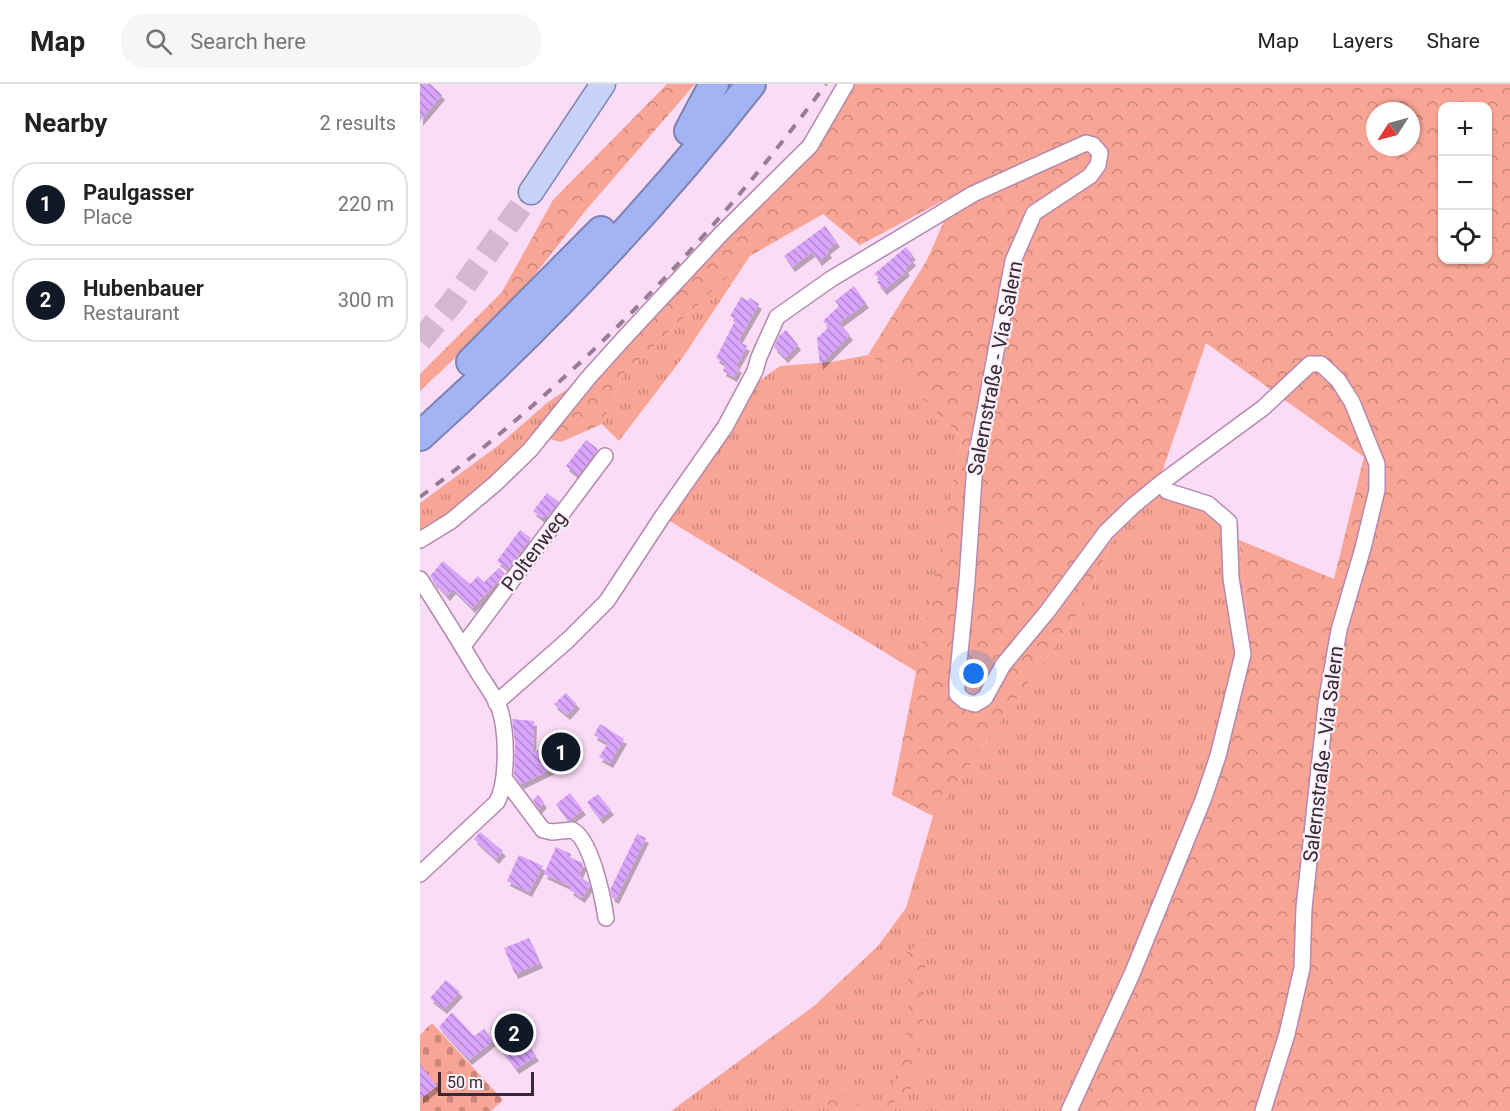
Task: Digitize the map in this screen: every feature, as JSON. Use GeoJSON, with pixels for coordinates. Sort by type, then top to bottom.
{"type":"FeatureCollection","features":[{"type":"Feature","properties":{"kind":"highway"},"geometry":{"type":"LineString","coordinates":[[689,131],[714,84]]}},
{"type":"Feature","properties":{"kind":"highway"},"geometry":{"type":"LineString","coordinates":[[420,411],[606,226],[728,84]]}},
{"type":"Feature","properties":{"kind":"highway"},"geometry":{"type":"LineString","coordinates":[[420,436],[525,338],[595,266],[674,177],[751,84]]}},
{"type":"Feature","properties":{"kind":"main road"},"geometry":{"type":"LineString","coordinates":[[531,192],[603,84]]}},
{"type":"Feature","properties":{"kind":"street"},"geometry":{"type":"LineString","coordinates":[[420,540],[451,521],[496,483],[530,450],[633,329],[721,234],[810,146],[846,84]]}},
{"type":"Feature","properties":{"kind":"street","name":"Salernstraße - Via Salern"},"geometry":{"type":"LineString","coordinates":[[496,703],[568,640],[607,601],[725,427],[755,371],[777,317],[831,279],[973,194],[1086,143],[1093,145],[1100,153],[1098,165],[1090,176],[1034,213],[1012,261],[975,463],[957,694],[965,701],[975,704],[985,698],[1003,665],[1047,612],[1106,532],[1133,506],[1263,408],[1310,364],[1321,364],[1338,380],[1352,402],[1377,464],[1377,490],[1340,630],[1326,704],[1304,908],[1302,968],[1287,1034],[1263,1111]]}},
{"type":"Feature","properties":{"kind":"street","name":"Poltenweg"},"geometry":{"type":"LineString","coordinates":[[463,646],[605,456]]}},
{"type":"Feature","properties":{"kind":"street"},"geometry":{"type":"LineString","coordinates":[[1069,1111],[1132,974],[1203,800],[1218,756],[1243,654],[1231,578],[1229,522],[1208,504],[1167,491],[1161,483]]}},
{"type":"Feature","properties":{"kind":"street"},"geometry":{"type":"LineString","coordinates":[[420,579],[463,646],[500,711],[504,778],[502,792],[497,802],[420,874]]}},
{"type":"Feature","properties":{"kind":"street"},"geometry":{"type":"LineString","coordinates":[[504,778],[543,830],[552,832],[572,830],[581,837],[597,880],[606,918]]}},
{"type":"Feature","properties":{"kind":"street"},"geometry":{"type":"LineString","coordinates":[[497,802],[519,798]]}},
{"type":"Feature","properties":{"kind":"green space"},"geometry":{"type":"Polygon","coordinates":[[[667,84],[695,84],[586,210],[510,306],[420,391],[420,374],[502,292],[553,200],[667,84]]]}},
{"type":"Feature","properties":{"kind":"green space"},"geometry":{"type":"Polygon","coordinates":[[[854,84],[1510,84],[1510,1111],[1087,1111],[1070,1089],[1199,822],[1251,654],[1239,540],[1334,579],[1364,457],[1206,343],[1154,496],[1116,531],[1083,607],[933,816],[892,795],[962,438],[896,372],[868,355],[927,260],[956,194],[860,245],[823,214],[750,256],[623,375],[602,424],[561,442],[550,439],[605,365],[811,152],[854,84]]]}},
{"type":"Feature","properties":{"kind":"green space"},"geometry":{"type":"Polygon","coordinates":[[[750,256],[683,357],[619,441],[602,424],[623,375],[750,256]]]}},
{"type":"Feature","properties":{"kind":"green space"},"geometry":{"type":"Polygon","coordinates":[[[868,355],[896,372],[962,438],[917,672],[663,517],[744,392],[780,366],[832,362],[868,355]]]}},
{"type":"Feature","properties":{"kind":"green space"},"geometry":{"type":"Polygon","coordinates":[[[605,365],[550,439],[530,450],[420,540],[420,503],[499,445],[548,402],[605,365]]]}},
{"type":"Feature","properties":{"kind":"green space"},"geometry":{"type":"Polygon","coordinates":[[[1171,493],[1203,504],[1239,540],[1251,654],[1199,822],[1070,1088],[1087,1111],[671,1111],[814,1006],[878,946],[906,908],[933,816],[1083,607],[1116,531],[1154,496],[1171,493]]]}},
{"type":"Feature","properties":{"kind":"green space"},"geometry":{"type":"Polygon","coordinates":[[[926,939],[923,1019],[916,1086],[895,1097],[894,1111],[881,1111],[895,1080],[910,1021],[907,952],[926,939]]]}},
{"type":"Feature","properties":{"kind":"green space"},"geometry":{"type":"Polygon","coordinates":[[[432,1023],[503,1100],[491,1111],[420,1111],[420,1035],[432,1023]]]}},
{"type":"Feature","properties":{"kind":"green space"},"geometry":{"type":"Polygon","coordinates":[[[841,1093],[872,1111],[831,1111],[826,1099],[841,1093]]]}},
{"type":"Feature","properties":{"kind":"building"},"geometry":{"type":"Polygon","coordinates":[[[420,84],[430,84],[442,95],[420,121],[420,84]]]}},
{"type":"Feature","properties":{"kind":"building"},"geometry":{"type":"Polygon","coordinates":[[[825,226],[837,242],[827,250],[829,253],[819,261],[812,252],[792,267],[784,256],[825,226]]]}},
{"type":"Feature","properties":{"kind":"building"},"geometry":{"type":"Polygon","coordinates":[[[906,247],[913,255],[910,257],[913,261],[905,268],[907,271],[884,290],[877,282],[881,279],[874,274],[906,247]]]}},
{"type":"Feature","properties":{"kind":"building"},"geometry":{"type":"Polygon","coordinates":[[[854,286],[866,303],[839,323],[850,335],[820,365],[817,338],[829,327],[823,321],[839,306],[835,301],[854,286]]]}},
{"type":"Feature","properties":{"kind":"building"},"geometry":{"type":"Polygon","coordinates":[[[741,297],[748,301],[750,298],[759,304],[738,341],[747,346],[736,366],[739,368],[734,377],[723,371],[726,364],[716,358],[736,319],[730,316],[741,297]]]}},
{"type":"Feature","properties":{"kind":"building"},"geometry":{"type":"Polygon","coordinates":[[[786,330],[798,345],[785,358],[774,347],[779,336],[786,330]]]}},
{"type":"Feature","properties":{"kind":"building"},"geometry":{"type":"Polygon","coordinates":[[[586,440],[598,449],[578,476],[566,466],[586,440]]]}},
{"type":"Feature","properties":{"kind":"building"},"geometry":{"type":"Polygon","coordinates":[[[547,493],[559,502],[547,517],[544,515],[542,518],[533,511],[547,493]]]}},
{"type":"Feature","properties":{"kind":"building"},"geometry":{"type":"Polygon","coordinates":[[[520,530],[531,538],[508,569],[497,561],[520,530]]]}},
{"type":"Feature","properties":{"kind":"building"},"geometry":{"type":"Polygon","coordinates":[[[443,561],[470,584],[478,576],[484,582],[499,568],[505,574],[472,608],[453,589],[447,596],[436,584],[439,579],[435,584],[430,576],[443,561]]]}},
{"type":"Feature","properties":{"kind":"building"},"geometry":{"type":"Polygon","coordinates":[[[566,693],[577,704],[567,715],[554,704],[566,693]]]}},
{"type":"Feature","properties":{"kind":"building"},"geometry":{"type":"Polygon","coordinates":[[[512,719],[534,721],[533,751],[529,754],[569,737],[577,757],[521,784],[514,775],[515,743],[512,719]]]}},
{"type":"Feature","properties":{"kind":"building"},"geometry":{"type":"Polygon","coordinates":[[[600,724],[624,739],[610,763],[599,757],[608,743],[594,735],[600,724]]]}},
{"type":"Feature","properties":{"kind":"building"},"geometry":{"type":"Polygon","coordinates":[[[570,793],[583,810],[568,821],[556,804],[570,793]]]}},
{"type":"Feature","properties":{"kind":"building"},"geometry":{"type":"Polygon","coordinates":[[[598,794],[611,810],[600,819],[587,802],[598,794]]]}},
{"type":"Feature","properties":{"kind":"building"},"geometry":{"type":"Polygon","coordinates":[[[538,795],[544,803],[539,809],[533,800],[538,795]]]}},
{"type":"Feature","properties":{"kind":"building"},"geometry":{"type":"Polygon","coordinates":[[[480,832],[503,851],[496,859],[474,839],[480,832]]]}},
{"type":"Feature","properties":{"kind":"building"},"geometry":{"type":"Polygon","coordinates":[[[637,834],[646,838],[616,899],[612,897],[610,890],[637,834]]]}},
{"type":"Feature","properties":{"kind":"building"},"geometry":{"type":"Polygon","coordinates":[[[556,847],[571,854],[570,858],[583,863],[579,876],[590,886],[582,898],[570,890],[572,887],[544,874],[556,847]]]}},
{"type":"Feature","properties":{"kind":"building"},"geometry":{"type":"Polygon","coordinates":[[[519,855],[543,866],[529,892],[507,881],[519,855]]]}},
{"type":"Feature","properties":{"kind":"building"},"geometry":{"type":"Polygon","coordinates":[[[529,938],[540,963],[515,974],[504,948],[529,938]]]}},
{"type":"Feature","properties":{"kind":"building"},"geometry":{"type":"Polygon","coordinates":[[[446,980],[460,992],[444,1009],[430,998],[446,980]]]}},
{"type":"Feature","properties":{"kind":"building"},"geometry":{"type":"Polygon","coordinates":[[[452,1012],[474,1036],[484,1029],[493,1041],[469,1060],[439,1027],[452,1012]]]}},
{"type":"Feature","properties":{"kind":"building"},"geometry":{"type":"Polygon","coordinates":[[[512,1023],[536,1056],[516,1069],[493,1039],[512,1023]]]}},
{"type":"Feature","properties":{"kind":"building"},"geometry":{"type":"Polygon","coordinates":[[[420,1064],[437,1086],[420,1099],[420,1064]]]}},
{"type":"Feature","properties":{"kind":"tunnel"},"geometry":{"type":"LineString","coordinates":[[420,341],[452,303],[531,192]]}},
{"type":"Feature","properties":{"kind":"railway"},"geometry":{"type":"LineString","coordinates":[[420,497],[533,406],[638,306],[736,198],[826,84]]}},
{"type":"Feature","properties":{"kind":"place","name":"Paulgasser"},"geometry":{"type":"Point","coordinates":[561,752]}},
{"type":"Feature","properties":{"kind":"place","name":"Hubenbauer"},"geometry":{"type":"Point","coordinates":[514,1033]}}]}
